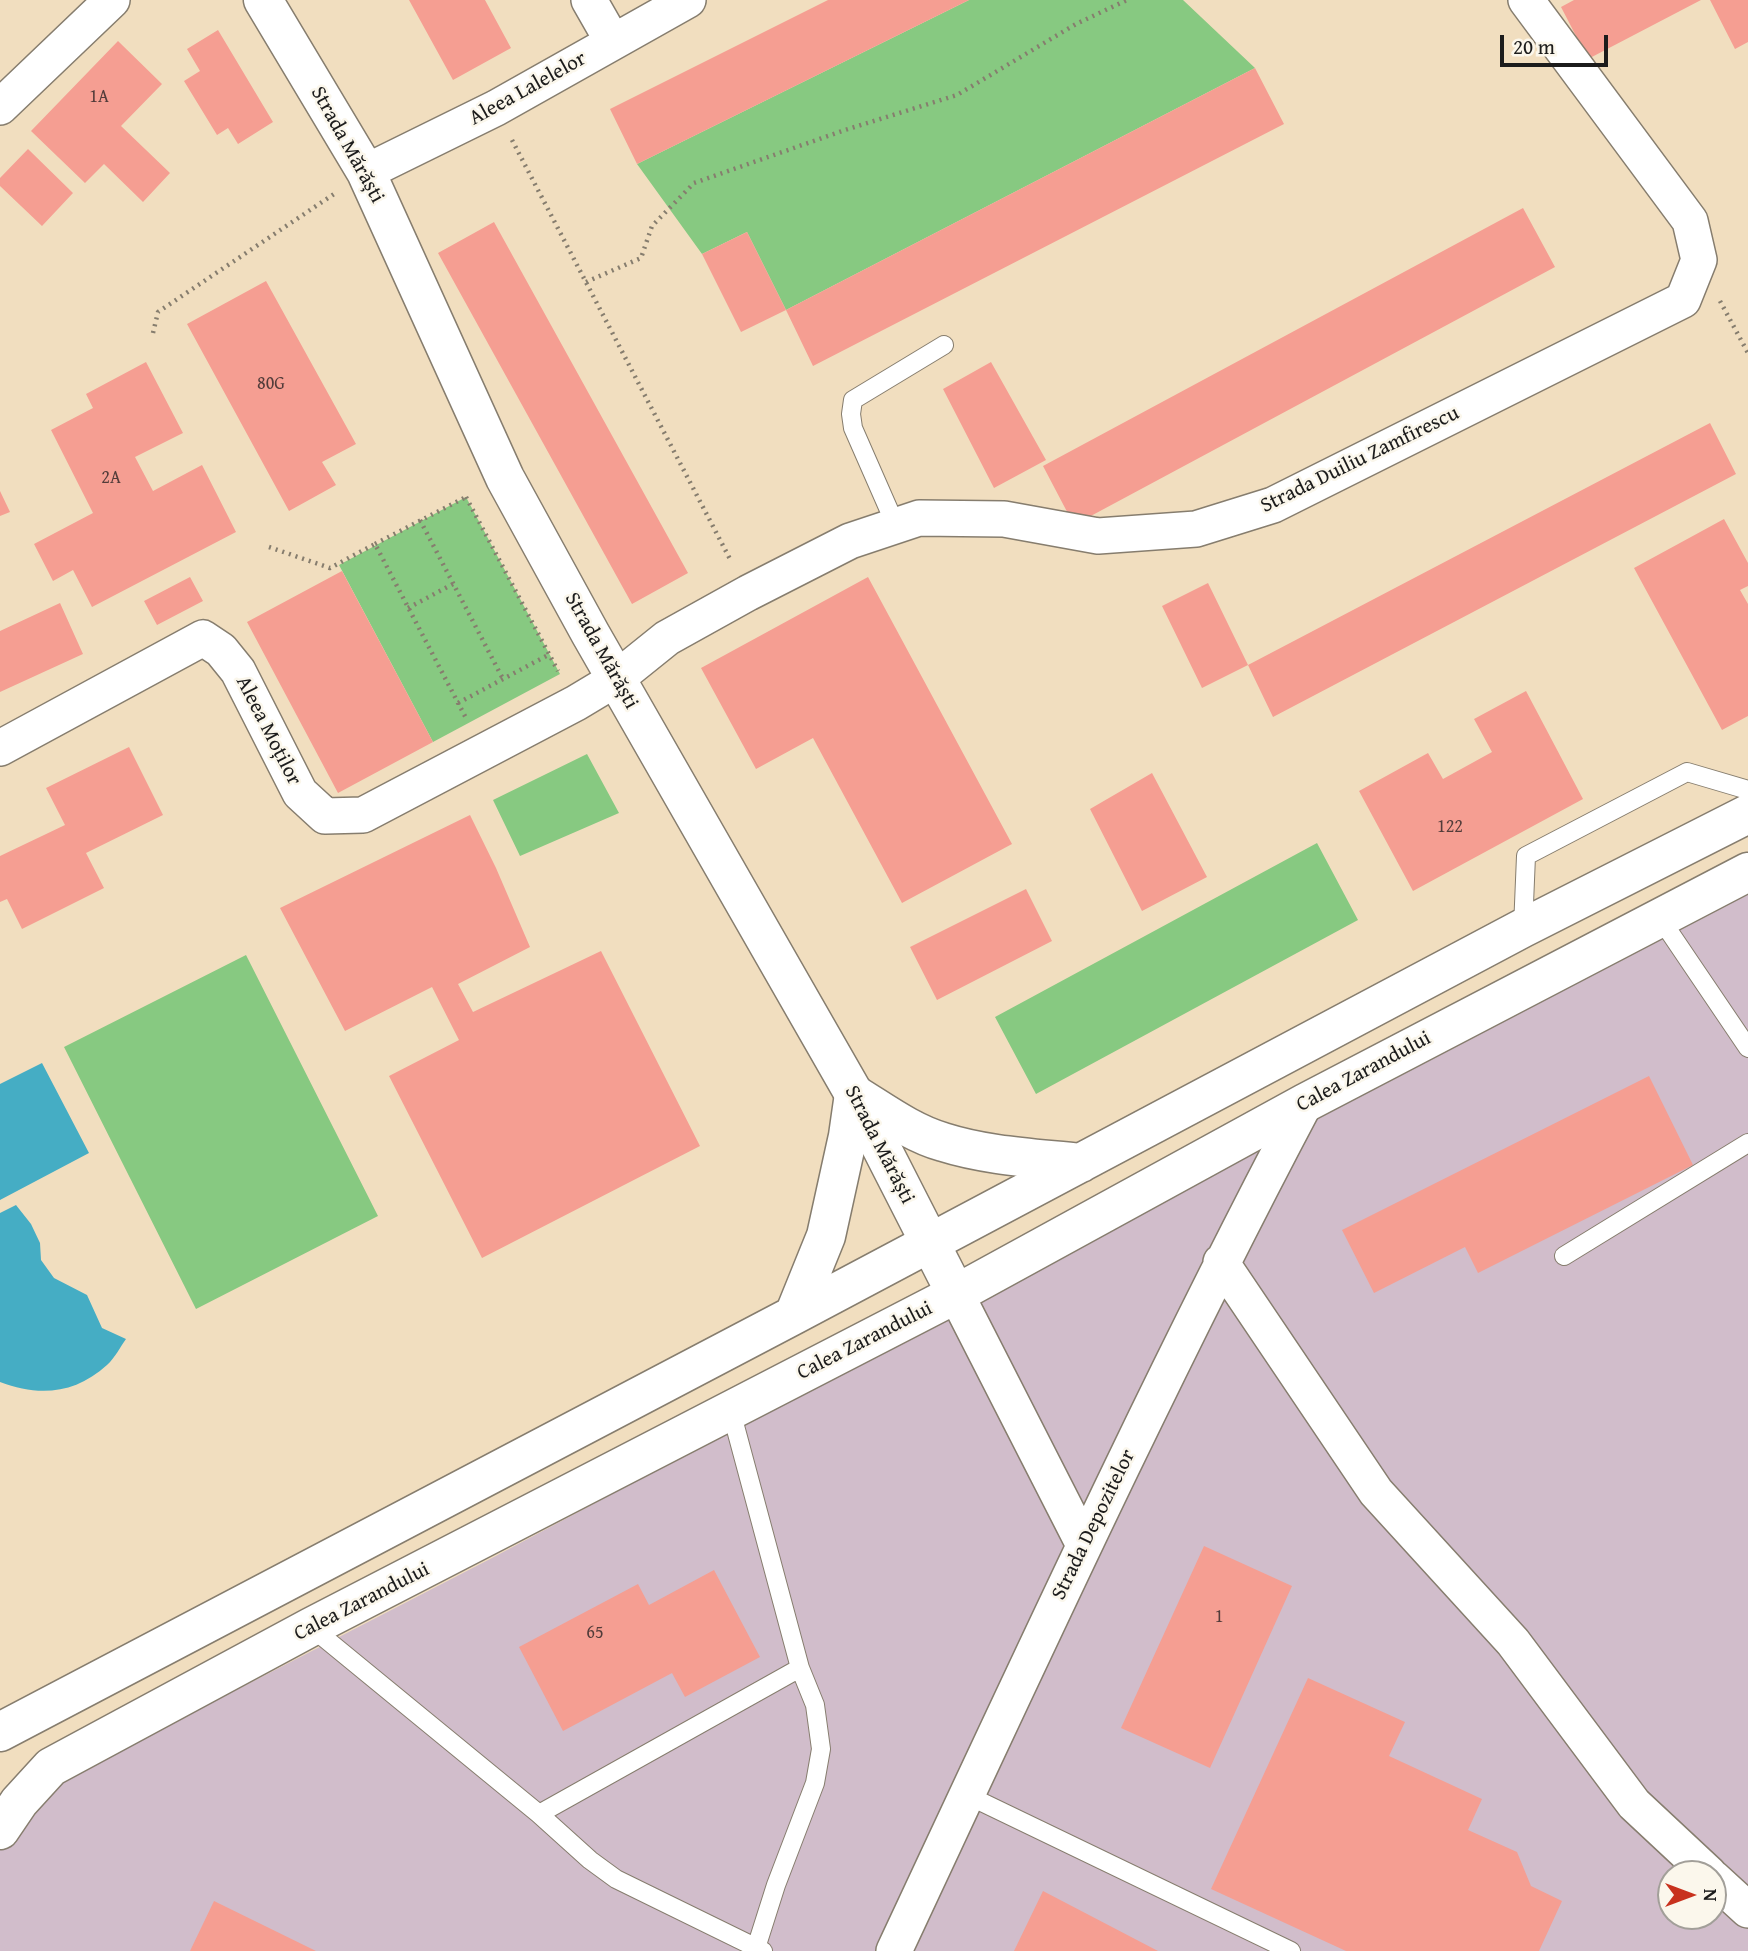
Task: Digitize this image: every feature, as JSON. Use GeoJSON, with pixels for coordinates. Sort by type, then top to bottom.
{"type":"FeatureCollection","features":[{"type":"Feature","properties":{"kind":"main road","name":"Strada Mărăști"},"geometry":{"type":"LineString","coordinates":[[263,0],[366,172],[505,478],[590,634],[854,1094],[956,1294]]}},
{"type":"Feature","properties":{"kind":"main road"},"geometry":{"type":"LineString","coordinates":[[0,1732],[1523,928],[1748,814]]}},
{"type":"Feature","properties":{"kind":"main road","name":"Calea Zarandului"},"geometry":{"type":"LineString","coordinates":[[0,1830],[19,1802],[51,1767],[311,1627],[956,1294],[1305,1103],[1748,872]]}},
{"type":"Feature","properties":{"kind":"main road"},"geometry":{"type":"LineString","coordinates":[[794,1315],[825,1236],[848,1136],[854,1094],[905,1126],[942,1142],[990,1152],[1081,1163]]}},
{"type":"Feature","properties":{"kind":"street"},"geometry":{"type":"LineString","coordinates":[[0,107],[112,0]]}},
{"type":"Feature","properties":{"kind":"street"},"geometry":{"type":"LineString","coordinates":[[589,0],[613,42]]}},
{"type":"Feature","properties":{"kind":"street","name":"Aleea Lalelelor"},"geometry":{"type":"LineString","coordinates":[[366,172],[495,108],[688,0]]}},
{"type":"Feature","properties":{"kind":"street"},"geometry":{"type":"LineString","coordinates":[[1526,0],[1690,221],[1699,260]]}},
{"type":"Feature","properties":{"kind":"street","name":"Strada Duiliu Zamfirescu"},"geometry":{"type":"LineString","coordinates":[[616,679],[667,638],[748,593],[850,541],[919,517],[1004,519],[1098,536],[1196,529],[1273,505],[1683,300],[1699,260]]}},
{"type":"Feature","properties":{"kind":"street","name":"Aleea Moților"},"geometry":{"type":"LineString","coordinates":[[0,748],[203,638],[221,650],[238,671],[300,793],[325,817],[363,815],[576,703],[616,679]]}},
{"type":"Feature","properties":{"kind":"street","name":"Strada Depozitelor"},"geometry":{"type":"LineString","coordinates":[[894,1951],[1084,1545],[1221,1262],[1305,1103]]}},
{"type":"Feature","properties":{"kind":"street"},"geometry":{"type":"LineString","coordinates":[[1221,1262],[1376,1492],[1513,1642],[1634,1804],[1694,1860]]}},
{"type":"Feature","properties":{"kind":"street"},"geometry":{"type":"LineString","coordinates":[[956,1294],[1084,1545]]}},
{"type":"Feature","properties":{"kind":"street"},"geometry":{"type":"LineString","coordinates":[[1727,1891],[1748,1910]]}},
{"type":"Feature","properties":{"kind":"lane"},"geometry":{"type":"LineString","coordinates":[[897,526],[853,428],[853,400],[944,345]]}},
{"type":"Feature","properties":{"kind":"lane"},"geometry":{"type":"LineString","coordinates":[[1523,928],[1526,856],[1687,772],[1748,790]]}},
{"type":"Feature","properties":{"kind":"lane"},"geometry":{"type":"LineString","coordinates":[[1660,918],[1748,1048]]}},
{"type":"Feature","properties":{"kind":"lane"},"geometry":{"type":"LineString","coordinates":[[1564,1256],[1748,1143]]}},
{"type":"Feature","properties":{"kind":"lane"},"geometry":{"type":"LineString","coordinates":[[311,1627],[616,1879],[760,1950],[776,1885],[815,1783],[821,1749],[815,1704],[800,1668],[731,1411]]}},
{"type":"Feature","properties":{"kind":"lane"},"geometry":{"type":"LineString","coordinates":[[539,1814],[800,1668]]}},
{"type":"Feature","properties":{"kind":"lane"},"geometry":{"type":"LineString","coordinates":[[967,1795],[1291,1951]]}},
{"type":"Feature","properties":{"kind":"path"},"geometry":{"type":"LineString","coordinates":[[586,282],[641,258],[652,226],[694,183],[845,130],[957,95],[1076,24],[1127,0]]}},
{"type":"Feature","properties":{"kind":"path"},"geometry":{"type":"LineString","coordinates":[[495,108],[748,593]]}},
{"type":"Feature","properties":{"kind":"path"},"geometry":{"type":"LineString","coordinates":[[153,333],[158,312],[366,172]]}},
{"type":"Feature","properties":{"kind":"path"},"geometry":{"type":"LineString","coordinates":[[1699,260],[1748,353]]}},
{"type":"Feature","properties":{"kind":"path"},"geometry":{"type":"LineString","coordinates":[[269,547],[330,568],[505,478]]}},
{"type":"Feature","properties":{"kind":"path"},"geometry":{"type":"LineString","coordinates":[[466,497],[576,703]]}},
{"type":"Feature","properties":{"kind":"path"},"geometry":{"type":"LineString","coordinates":[[420,520],[503,679]]}},
{"type":"Feature","properties":{"kind":"path"},"geometry":{"type":"LineString","coordinates":[[375,544],[482,752]]}},
{"type":"Feature","properties":{"kind":"path"},"geometry":{"type":"LineString","coordinates":[[408,608],[453,584]]}},
{"type":"Feature","properties":{"kind":"path"},"geometry":{"type":"LineString","coordinates":[[458,703],[590,634]]}},
{"type":"Feature","properties":{"kind":"shaded area"},"geometry":{"type":"Polygon","coordinates":[[[1748,889],[1748,1951],[0,1951],[0,1812],[492,1558],[1748,889]]]}},
{"type":"Feature","properties":{"kind":"green space"},"geometry":{"type":"Polygon","coordinates":[[[969,0],[1183,0],[1255,68],[786,310],[747,232],[702,254],[637,164],[969,0]]]}},
{"type":"Feature","properties":{"kind":"green space"},"geometry":{"type":"Polygon","coordinates":[[[466,497],[560,674],[433,742],[339,565],[466,497]]]}},
{"type":"Feature","properties":{"kind":"green space"},"geometry":{"type":"Polygon","coordinates":[[[587,754],[619,813],[520,856],[493,800],[587,754]]]}},
{"type":"Feature","properties":{"kind":"green space"},"geometry":{"type":"Polygon","coordinates":[[[1317,843],[1358,920],[1036,1094],[995,1017],[1317,843]]]}},
{"type":"Feature","properties":{"kind":"green space"},"geometry":{"type":"Polygon","coordinates":[[[246,955],[378,1216],[196,1309],[64,1047],[246,955]]]}},
{"type":"Feature","properties":{"kind":"water"},"geometry":{"type":"Polygon","coordinates":[[[42,1063],[89,1153],[0,1200],[0,1084],[42,1063]]]}},
{"type":"Feature","properties":{"kind":"water"},"geometry":{"type":"Polygon","coordinates":[[[16,1205],[31,1224],[40,1243],[41,1260],[54,1278],[87,1295],[102,1328],[126,1339],[107,1365],[95,1375],[69,1387],[29,1390],[0,1382],[0,1213],[16,1205]]]}},
{"type":"Feature","properties":{"kind":"building"},"geometry":{"type":"Polygon","coordinates":[[[409,0],[485,0],[511,48],[453,80],[409,0]]]}},
{"type":"Feature","properties":{"kind":"building"},"geometry":{"type":"Polygon","coordinates":[[[828,0],[969,0],[637,164],[610,109],[828,0]]]}},
{"type":"Feature","properties":{"kind":"building"},"geometry":{"type":"Polygon","coordinates":[[[1574,0],[1701,0],[1588,59],[1561,7],[1574,0]]]}},
{"type":"Feature","properties":{"kind":"building"},"geometry":{"type":"Polygon","coordinates":[[[1710,0],[1748,0],[1748,42],[1735,49],[1710,0]]]}},
{"type":"Feature","properties":{"kind":"building"},"geometry":{"type":"Polygon","coordinates":[[[218,30],[273,122],[238,144],[228,128],[217,135],[184,81],[200,71],[187,49],[218,30]]]}},
{"type":"Feature","properties":{"kind":"building"},"geometry":{"type":"Polygon","coordinates":[[[118,41],[162,84],[121,126],[170,173],[143,202],[104,164],[85,183],[31,131],[118,41]]]}},
{"type":"Feature","properties":{"kind":"building"},"geometry":{"type":"Polygon","coordinates":[[[1255,68],[1284,124],[813,366],[786,310],[1255,68]]]}},
{"type":"Feature","properties":{"kind":"building"},"geometry":{"type":"Polygon","coordinates":[[[28,149],[73,193],[42,226],[0,186],[0,178],[28,149]]]}},
{"type":"Feature","properties":{"kind":"building"},"geometry":{"type":"Polygon","coordinates":[[[1523,208],[1555,267],[1074,525],[1043,466],[1523,208]]]}},
{"type":"Feature","properties":{"kind":"building"},"geometry":{"type":"Polygon","coordinates":[[[494,222],[688,573],[632,604],[438,253],[494,222]]]}},
{"type":"Feature","properties":{"kind":"building"},"geometry":{"type":"Polygon","coordinates":[[[747,232],[786,310],[741,332],[702,254],[747,232]]]}},
{"type":"Feature","properties":{"kind":"building"},"geometry":{"type":"Polygon","coordinates":[[[266,281],[356,444],[322,462],[336,485],[289,511],[187,324],[266,281]]]}},
{"type":"Feature","properties":{"kind":"building"},"geometry":{"type":"Polygon","coordinates":[[[146,362],[183,433],[135,457],[153,491],[202,465],[236,532],[92,607],[73,570],[53,581],[34,544],[93,513],[51,430],[93,408],[86,394],[146,362]]]}},
{"type":"Feature","properties":{"kind":"building"},"geometry":{"type":"Polygon","coordinates":[[[991,362],[1046,460],[994,488],[943,389],[991,362]]]}},
{"type":"Feature","properties":{"kind":"building"},"geometry":{"type":"Polygon","coordinates":[[[1710,423],[1736,474],[1273,717],[1248,665],[1710,423]]]}},
{"type":"Feature","properties":{"kind":"building"},"geometry":{"type":"Polygon","coordinates":[[[0,491],[10,512],[0,516],[0,491]]]}},
{"type":"Feature","properties":{"kind":"building"},"geometry":{"type":"Polygon","coordinates":[[[1724,519],[1748,563],[1748,586],[1740,590],[1748,604],[1748,716],[1722,730],[1634,568],[1724,519]]]}},
{"type":"Feature","properties":{"kind":"building"},"geometry":{"type":"Polygon","coordinates":[[[342,571],[433,742],[338,793],[247,622],[342,571]]]}},
{"type":"Feature","properties":{"kind":"building"},"geometry":{"type":"Polygon","coordinates":[[[190,577],[203,601],[157,625],[144,601],[190,577]]]}},
{"type":"Feature","properties":{"kind":"building"},"geometry":{"type":"Polygon","coordinates":[[[868,577],[1012,844],[902,903],[813,738],[756,769],[701,668],[868,577]]]}},
{"type":"Feature","properties":{"kind":"building"},"geometry":{"type":"Polygon","coordinates":[[[1208,583],[1248,665],[1202,688],[1162,606],[1208,583]]]}},
{"type":"Feature","properties":{"kind":"building"},"geometry":{"type":"Polygon","coordinates":[[[60,603],[83,654],[0,692],[0,631],[60,603]]]}},
{"type":"Feature","properties":{"kind":"building"},"geometry":{"type":"Polygon","coordinates":[[[1526,691],[1583,799],[1413,891],[1359,791],[1428,753],[1443,779],[1492,752],[1474,719],[1526,691]]]}},
{"type":"Feature","properties":{"kind":"building"},"geometry":{"type":"Polygon","coordinates":[[[129,747],[163,815],[86,853],[104,888],[22,929],[7,899],[0,902],[0,856],[65,825],[46,788],[129,747]]]}},
{"type":"Feature","properties":{"kind":"building"},"geometry":{"type":"Polygon","coordinates":[[[1152,773],[1207,877],[1142,911],[1090,809],[1152,773]]]}},
{"type":"Feature","properties":{"kind":"building"},"geometry":{"type":"Polygon","coordinates":[[[470,815],[530,947],[458,984],[473,1012],[601,951],[700,1146],[482,1258],[389,1076],[459,1040],[432,987],[345,1031],[280,908],[470,815]]]}},
{"type":"Feature","properties":{"kind":"building"},"geometry":{"type":"Polygon","coordinates":[[[1026,889],[1052,941],[937,1000],[910,947],[1026,889]]]}},
{"type":"Feature","properties":{"kind":"building"},"geometry":{"type":"Polygon","coordinates":[[[1649,1076],[1693,1165],[1478,1273],[1465,1247],[1374,1293],[1342,1230],[1649,1076]]]}},
{"type":"Feature","properties":{"kind":"building"},"geometry":{"type":"Polygon","coordinates":[[[1204,1546],[1292,1586],[1210,1768],[1121,1728],[1204,1546]]]}},
{"type":"Feature","properties":{"kind":"building"},"geometry":{"type":"Polygon","coordinates":[[[714,1570],[760,1657],[685,1697],[672,1673],[563,1731],[519,1647],[638,1584],[649,1605],[714,1570]]]}},
{"type":"Feature","properties":{"kind":"building"},"geometry":{"type":"Polygon","coordinates":[[[1308,1678],[1405,1722],[1389,1756],[1482,1799],[1468,1830],[1517,1852],[1531,1886],[1562,1901],[1539,1951],[1346,1951],[1211,1889],[1308,1678]]]}},
{"type":"Feature","properties":{"kind":"building"},"geometry":{"type":"Polygon","coordinates":[[[1043,1891],[1158,1951],[1014,1951],[1043,1891]]]}},
{"type":"Feature","properties":{"kind":"building"},"geometry":{"type":"Polygon","coordinates":[[[214,1901],[316,1951],[190,1951],[214,1901]]]}}]}
